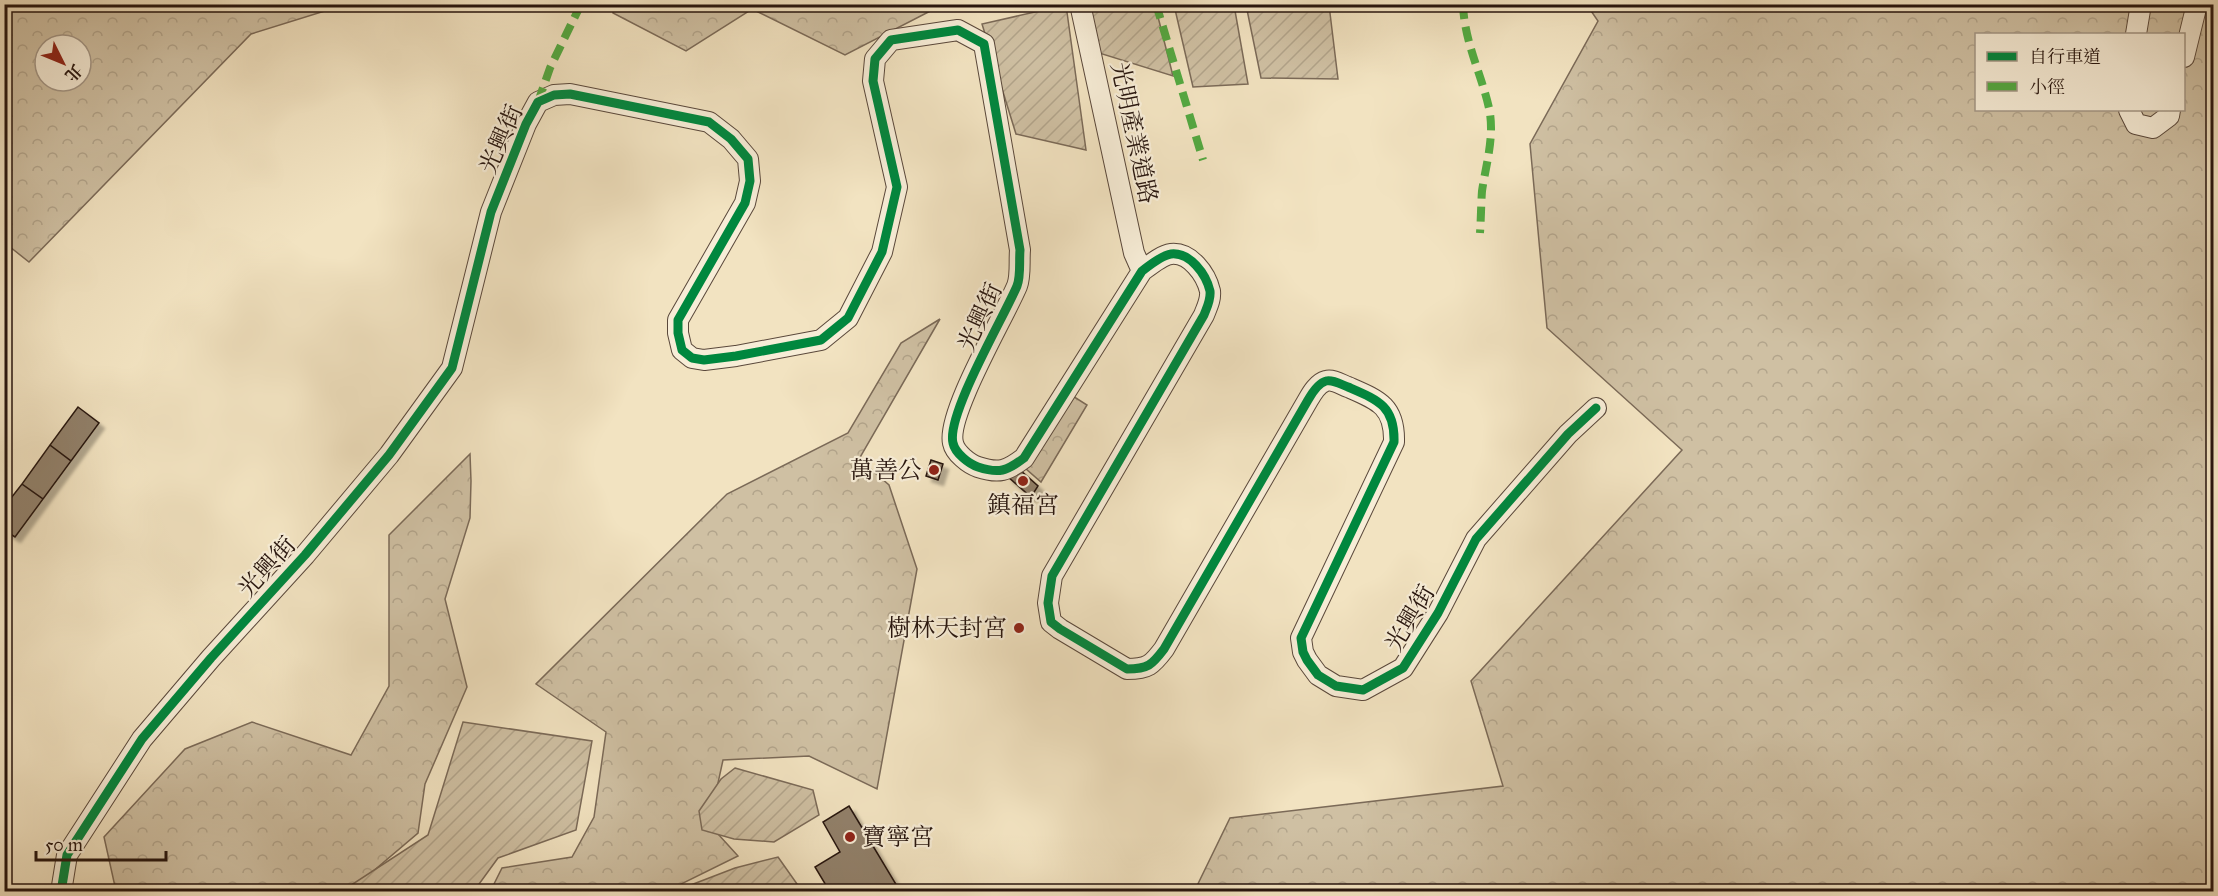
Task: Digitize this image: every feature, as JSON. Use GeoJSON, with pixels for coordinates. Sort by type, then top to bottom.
{"type":"FeatureCollection","features":[{"type":"Feature","properties":{"kind":"street","name":"光明產業道路"},"geometry":{"type":"LineString","coordinates":[[1080,4],[1134,253],[1142,271]]}},
{"type":"Feature","properties":{"kind":"street"},"geometry":{"type":"LineString","coordinates":[[2136,33],[2141,4]]}},
{"type":"Feature","properties":{"kind":"street"},"geometry":{"type":"LineString","coordinates":[[2185,53],[2197,4]]}},
{"type":"Feature","properties":{"kind":"street","name":"光興街"},"geometry":{"type":"LineString","coordinates":[[61,891],[67,855],[142,739],[211,658],[305,555],[381,464],[452,368],[491,212],[526,124],[538,102],[554,95],[570,94],[709,122],[731,139],[748,159],[750,181],[746,203],[678,320],[682,350],[692,358],[704,360],[822,340],[848,318],[882,252],[897,187],[873,81],[874,59],[891,40],[958,30],[984,44],[1020,249],[1018,284],[958,407],[952,441],[956,449],[971,465],[993,472],[1010,468],[1024,458],[1142,271],[1168,254],[1180,254],[1194,262],[1210,291],[1204,315],[1052,576],[1048,603],[1051,622],[1127,669],[1152,665],[1164,649],[1308,400],[1317,387],[1325,381],[1332,380],[1368,395],[1390,413],[1395,425],[1394,442],[1301,638],[1303,652],[1318,675],[1336,686],[1363,690],[1403,668],[1438,613],[1476,539],[1568,434],[1596,408]]}},
{"type":"Feature","properties":{"kind":"street"},"geometry":{"type":"LineString","coordinates":[[2130,111],[2136,124],[2153,128],[2169,116],[2170,111]]}},
{"type":"Feature","properties":{"kind":"green space"},"geometry":{"type":"Polygon","coordinates":[[[5,5],[344,5],[251,34],[29,262],[5,243],[5,5]]]}},
{"type":"Feature","properties":{"kind":"green space"},"geometry":{"type":"Polygon","coordinates":[[[613,5],[942,5],[845,55],[752,9],[686,51],[613,13],[613,5]]]}},
{"type":"Feature","properties":{"kind":"green space"},"geometry":{"type":"Polygon","coordinates":[[[1066,5],[1086,150],[1016,134],[982,24],[1066,5]]]}},
{"type":"Feature","properties":{"kind":"green space"},"geometry":{"type":"Polygon","coordinates":[[[1083,5],[1155,5],[1173,76],[1099,53],[1083,5]]]}},
{"type":"Feature","properties":{"kind":"green space"},"geometry":{"type":"Polygon","coordinates":[[[1174,5],[1234,5],[1248,84],[1193,87],[1174,5]]]}},
{"type":"Feature","properties":{"kind":"green space"},"geometry":{"type":"Polygon","coordinates":[[[1246,5],[1329,5],[1338,79],[1261,78],[1246,5]]]}},
{"type":"Feature","properties":{"kind":"green space"},"geometry":{"type":"Polygon","coordinates":[[[1587,5],[2213,5],[2213,891],[1194,892],[1230,818],[1503,786],[1471,681],[1682,450],[1547,328],[1530,144],[1598,21],[1587,5]]]}},
{"type":"Feature","properties":{"kind":"green space"},"geometry":{"type":"Polygon","coordinates":[[[940,319],[859,459],[889,485],[917,569],[877,789],[809,756],[723,760],[709,824],[738,856],[681,884],[674,891],[490,892],[502,868],[572,857],[594,817],[606,732],[536,684],[727,494],[848,433],[901,343],[940,319]]]}},
{"type":"Feature","properties":{"kind":"green space"},"geometry":{"type":"Polygon","coordinates":[[[1068,393],[1087,405],[1041,482],[1025,468],[1068,393]]]}},
{"type":"Feature","properties":{"kind":"green space"},"geometry":{"type":"Polygon","coordinates":[[[470,454],[470,518],[445,599],[467,687],[425,784],[418,833],[371,873],[356,892],[116,891],[104,837],[185,749],[252,722],[351,755],[389,686],[389,535],[470,454]]]}},
{"type":"Feature","properties":{"kind":"green space"},"geometry":{"type":"Polygon","coordinates":[[[463,722],[592,741],[576,830],[498,858],[474,891],[342,891],[428,835],[463,722]]]}},
{"type":"Feature","properties":{"kind":"green space"},"geometry":{"type":"Polygon","coordinates":[[[735,768],[813,790],[819,815],[774,842],[734,839],[702,830],[699,811],[721,779],[735,768]]]}},
{"type":"Feature","properties":{"kind":"green space"},"geometry":{"type":"Polygon","coordinates":[[[778,857],[802,891],[679,891],[735,868],[778,857]]]}},
{"type":"Feature","properties":{"kind":"building"},"geometry":{"type":"Polygon","coordinates":[[[78,407],[99,423],[71,461],[50,445],[78,407]]]}},
{"type":"Feature","properties":{"kind":"building"},"geometry":{"type":"Polygon","coordinates":[[[50,445],[71,461],[43,499],[22,484],[50,445]]]}},
{"type":"Feature","properties":{"kind":"building","name":"萬善公"},"geometry":{"type":"Polygon","coordinates":[[[931,460],[943,464],[938,480],[926,476],[931,460]]]}},
{"type":"Feature","properties":{"kind":"building","name":"鎮福宮"},"geometry":{"type":"Polygon","coordinates":[[[1019,469],[1038,486],[1031,497],[1007,476],[1019,469]]]}},
{"type":"Feature","properties":{"kind":"building"},"geometry":{"type":"Polygon","coordinates":[[[22,484],[43,499],[15,537],[4,530],[4,507],[22,484]]]}},
{"type":"Feature","properties":{"kind":"building","name":"寶寧宮"},"geometry":{"type":"Polygon","coordinates":[[[849,806],[897,886],[888,892],[872,892],[868,885],[856,892],[830,892],[815,867],[840,852],[823,822],[849,806]]]}},
{"type":"Feature","properties":{"kind":"marked path"},"geometry":{"type":"LineString","coordinates":[[538,102],[550,68],[581,4]]}},
{"type":"Feature","properties":{"kind":"marked path"},"geometry":{"type":"LineString","coordinates":[[1156,4],[1203,160]]}},
{"type":"Feature","properties":{"kind":"marked path"},"geometry":{"type":"LineString","coordinates":[[1463,4],[1466,31],[1491,118],[1489,150],[1482,191],[1480,233]]}},
{"type":"Feature","properties":{"kind":"cycle path"},"geometry":{"type":"LineString","coordinates":[[61,892],[67,855],[142,739],[211,658],[305,555],[389,455],[452,368],[491,212],[526,124],[538,102],[554,95],[570,94],[709,122],[731,139],[748,159],[750,181],[745,203],[678,320],[682,350],[692,358],[704,360],[821,340],[848,318],[882,252],[897,187],[873,81],[875,59],[891,40],[958,30],[984,44],[1020,250],[1019,273],[1017,286],[958,411],[953,429],[953,443],[959,454],[974,466],[997,471],[1013,466],[1024,458],[1142,271],[1156,261],[1171,254],[1178,254],[1191,260],[1201,271],[1210,291],[1204,315],[1052,576],[1048,603],[1051,622],[1127,669],[1149,665],[1164,649],[1310,397],[1323,382],[1337,382],[1376,401],[1388,412],[1394,430],[1394,442],[1301,638],[1303,652],[1318,675],[1336,686],[1363,690],[1403,668],[1438,613],[1476,539],[1568,434],[1596,408]]}},
{"type":"Feature","properties":{"kind":"place","name":"萬善公"},"geometry":{"type":"Point","coordinates":[934,470]}},
{"type":"Feature","properties":{"kind":"place","name":"鎮福宮"},"geometry":{"type":"Point","coordinates":[1023,481]}},
{"type":"Feature","properties":{"kind":"place","name":"樹林天封宮"},"geometry":{"type":"Point","coordinates":[1019,628]}},
{"type":"Feature","properties":{"kind":"place","name":"寶寧宮"},"geometry":{"type":"Point","coordinates":[850,837]}}]}
